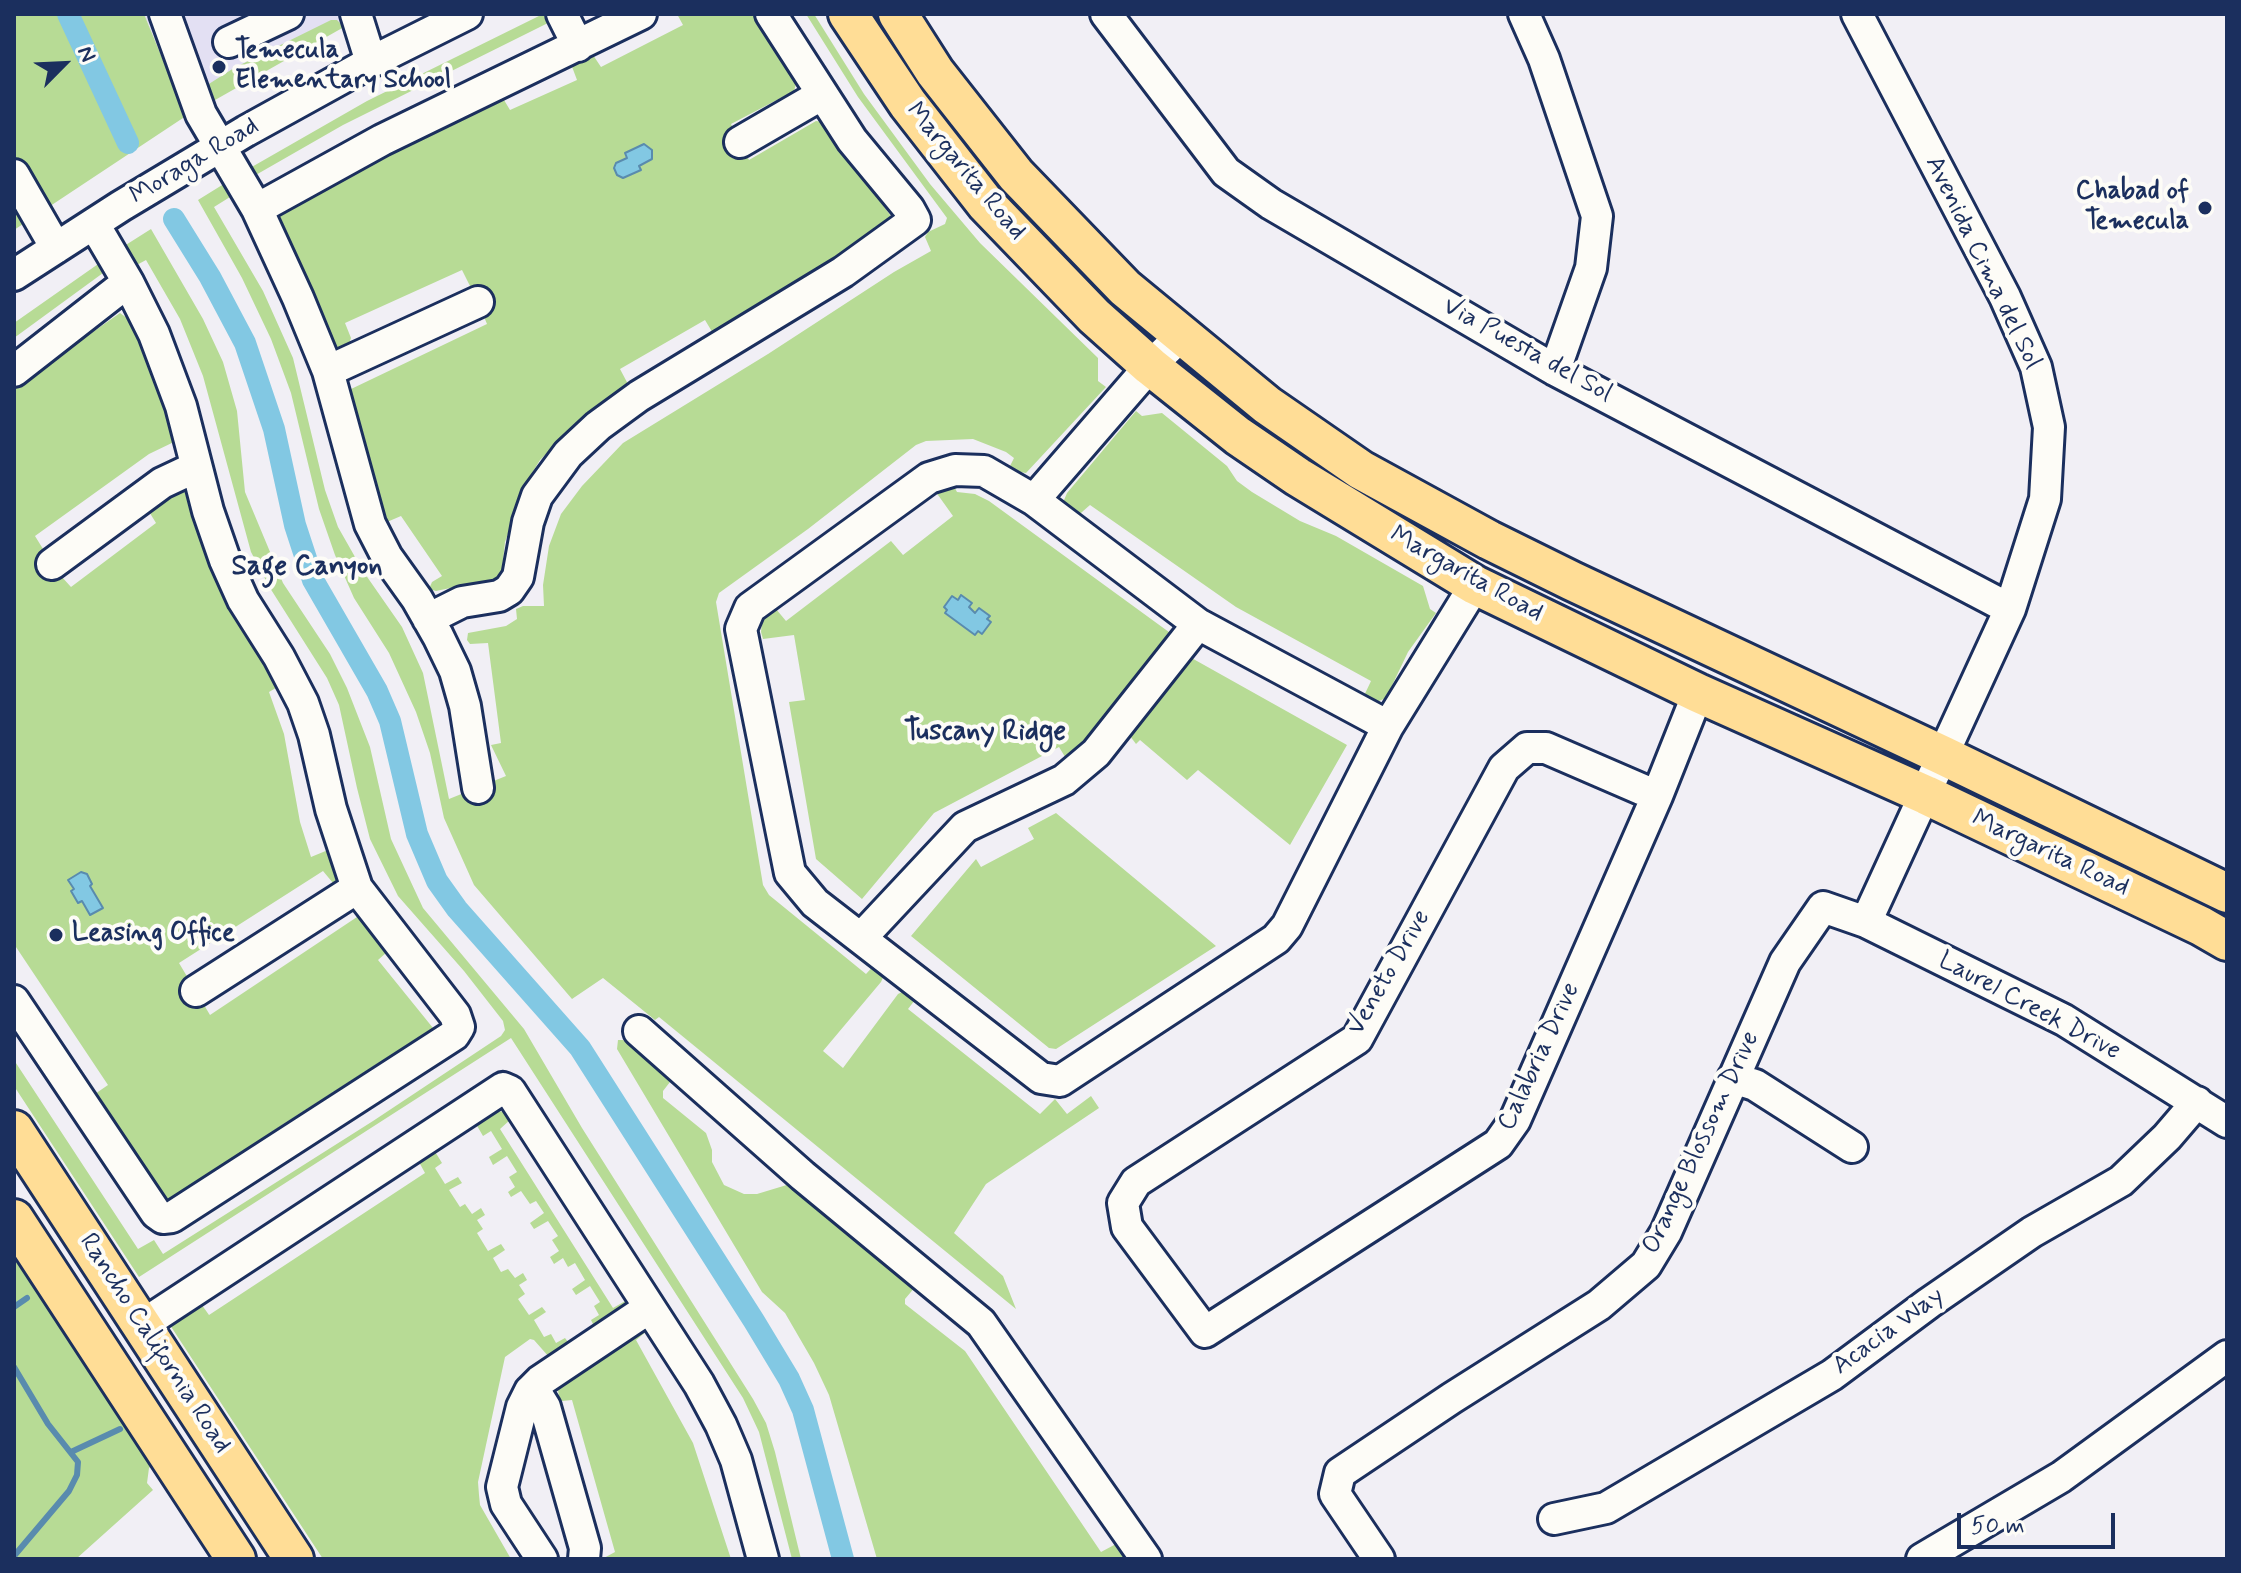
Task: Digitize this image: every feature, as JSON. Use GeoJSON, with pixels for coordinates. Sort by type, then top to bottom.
{"type":"FeatureCollection","features":[{"type":"Feature","properties":{"kind":"main road","name":"Margarita Road"},"geometry":{"type":"LineString","coordinates":[[848,14],[908,104],[986,204],[1094,316],[1150,366],[1238,436],[1298,477],[1475,585],[1698,693],[1926,795],[2227,941]]}},
{"type":"Feature","properties":{"kind":"main road","name":"Margarita Road"},"geometry":{"type":"LineString","coordinates":[[898,14],[935,72],[1016,175],[1125,288],[1267,405],[1361,470],[1407,497],[1572,581],[2227,893]]}},
{"type":"Feature","properties":{"kind":"main road","name":"Rancho California Road"},"geometry":{"type":"LineString","coordinates":[[14,1130],[294,1559]]}},
{"type":"Feature","properties":{"kind":"main road","name":"Rancho California Road"},"geometry":{"type":"LineString","coordinates":[[14,1219],[236,1559]]}},
{"type":"Feature","properties":{"kind":"street"},"geometry":{"type":"LineString","coordinates":[[165,14],[201,114],[257,209],[328,371],[370,524],[387,557],[428,619],[455,671],[465,706],[478,788]]}},
{"type":"Feature","properties":{"kind":"street"},"geometry":{"type":"LineString","coordinates":[[229,42],[288,14]]}},
{"type":"Feature","properties":{"kind":"street"},"geometry":{"type":"LineString","coordinates":[[356,14],[371,62]]}},
{"type":"Feature","properties":{"kind":"street","name":"Moraga Road"},"geometry":{"type":"LineString","coordinates":[[14,275],[220,147],[371,62],[467,14]]}},
{"type":"Feature","properties":{"kind":"street"},"geometry":{"type":"LineString","coordinates":[[562,14],[578,46]]}},
{"type":"Feature","properties":{"kind":"street"},"geometry":{"type":"LineString","coordinates":[[257,209],[382,140],[641,14]]}},
{"type":"Feature","properties":{"kind":"street"},"geometry":{"type":"LineString","coordinates":[[428,619],[462,602],[499,596],[509,590],[518,577],[528,522],[537,496],[568,454],[598,426],[639,396],[843,272],[915,220],[852,140],[771,14]]}},
{"type":"Feature","properties":{"kind":"street","name":"Via Puesta del Sol"},"geometry":{"type":"LineString","coordinates":[[1106,14],[1226,172],[1271,204],[1555,370],[2010,609]]}},
{"type":"Feature","properties":{"kind":"street"},"geometry":{"type":"LineString","coordinates":[[1524,14],[1554,86],[1597,216],[1591,268],[1555,370]]}},
{"type":"Feature","properties":{"kind":"street","name":"Avenida Cima del Sol"},"geometry":{"type":"LineString","coordinates":[[1857,14],[2005,297],[2036,367],[2049,427],[2045,499],[2010,609],[1866,922]]}},
{"type":"Feature","properties":{"kind":"street"},"geometry":{"type":"LineString","coordinates":[[740,142],[821,95]]}},
{"type":"Feature","properties":{"kind":"street"},"geometry":{"type":"LineString","coordinates":[[14,175],[56,248]]}},
{"type":"Feature","properties":{"kind":"street"},"geometry":{"type":"LineString","coordinates":[[14,1001],[156,1213],[163,1218],[172,1217],[454,1035],[459,1027],[455,1015],[357,888],[331,809],[314,735],[303,703],[279,657],[243,600],[225,560],[181,406],[154,334],[94,224]]}},
{"type":"Feature","properties":{"kind":"street"},"geometry":{"type":"LineString","coordinates":[[14,371],[128,282]]}},
{"type":"Feature","properties":{"kind":"street"},"geometry":{"type":"LineString","coordinates":[[328,371],[478,302]]}},
{"type":"Feature","properties":{"kind":"street"},"geometry":{"type":"LineString","coordinates":[[1034,500],[1150,366],[1181,336]]}},
{"type":"Feature","properties":{"kind":"street"},"geometry":{"type":"LineString","coordinates":[[52,564],[162,483],[196,467]]}},
{"type":"Feature","properties":{"kind":"street"},"geometry":{"type":"LineString","coordinates":[[1388,726],[1198,624],[1034,500],[984,471],[955,470],[929,478],[750,608],[741,629],[790,873],[815,903],[1041,1078],[1060,1081],[1276,939],[1287,926],[1388,726],[1475,585]]}},
{"type":"Feature","properties":{"kind":"street"},"geometry":{"type":"LineString","coordinates":[[861,938],[965,827],[1064,780],[1096,753],[1198,624]]}},
{"type":"Feature","properties":{"kind":"street","name":"Calabria Drive"},"geometry":{"type":"LineString","coordinates":[[1205,1332],[1498,1144],[1515,1120],[1657,796],[1698,693]]}},
{"type":"Feature","properties":{"kind":"street","name":"Veneto Drive"},"geometry":{"type":"LineString","coordinates":[[1205,1332],[1127,1227],[1123,1203],[1136,1182],[1357,1039],[1504,768],[1527,748],[1546,748],[1657,796]]}},
{"type":"Feature","properties":{"kind":"street"},"geometry":{"type":"LineString","coordinates":[[196,991],[357,888]]}},
{"type":"Feature","properties":{"kind":"street","name":"Laurel Creek Drive"},"geometry":{"type":"LineString","coordinates":[[1823,907],[1866,922],[2064,1020],[2227,1122]]}},
{"type":"Feature","properties":{"kind":"street","name":"Orange Blossom Drive"},"geometry":{"type":"LineString","coordinates":[[1379,1559],[1335,1494],[1340,1473],[1599,1305],[1646,1265],[1666,1232],[1785,962],[1823,907]]}},
{"type":"Feature","properties":{"kind":"street"},"geometry":{"type":"LineString","coordinates":[[639,1031],[803,1176],[981,1323],[1146,1559]]}},
{"type":"Feature","properties":{"kind":"street"},"geometry":{"type":"LineString","coordinates":[[1733,1078],[1755,1085],[1852,1147]]}},
{"type":"Feature","properties":{"kind":"street"},"geometry":{"type":"LineString","coordinates":[[142,1325],[503,1088],[510,1091],[721,1425],[736,1460],[763,1559]]}},
{"type":"Feature","properties":{"kind":"street","name":"Acacia Way"},"geometry":{"type":"LineString","coordinates":[[1554,1519],[1606,1508],[1832,1375],[2032,1232],[2121,1181],[2167,1137],[2197,1102]]}},
{"type":"Feature","properties":{"kind":"street"},"geometry":{"type":"LineString","coordinates":[[542,1559],[506,1504],[502,1487],[522,1407],[530,1391],[540,1381],[649,1308]]}},
{"type":"Feature","properties":{"kind":"street"},"geometry":{"type":"LineString","coordinates":[[1922,1559],[2061,1477],[2227,1356]]}},
{"type":"Feature","properties":{"kind":"street"},"geometry":{"type":"LineString","coordinates":[[530,1391],[537,1394],[545,1407],[585,1548],[584,1559]]}},
{"type":"Feature","properties":{"kind":"shaded area","name":"Temecula Elementary School"},"geometry":{"type":"Polygon","coordinates":[[[144,14],[371,14],[329,34],[186,116],[144,14]]]}},
{"type":"Feature","properties":{"kind":"green space"},"geometry":{"type":"Polygon","coordinates":[[[14,14],[144,14],[186,116],[14,230],[14,14]]]}},
{"type":"Feature","properties":{"kind":"green space"},"geometry":{"type":"Polygon","coordinates":[[[543,14],[548,23],[343,125],[254,176],[250,168],[367,101],[543,14]]]}},
{"type":"Feature","properties":{"kind":"green space"},"geometry":{"type":"Polygon","coordinates":[[[677,14],[756,14],[796,84],[794,91],[731,124],[749,160],[816,121],[822,122],[893,219],[714,335],[705,320],[620,369],[629,386],[578,422],[540,460],[527,481],[505,542],[498,578],[436,591],[429,589],[432,582],[442,576],[401,516],[387,522],[381,517],[357,438],[349,390],[487,324],[462,270],[345,323],[351,338],[349,344],[334,350],[273,218],[276,211],[501,95],[510,110],[577,80],[571,64],[593,55],[601,67],[683,25],[677,14]]]}},
{"type":"Feature","properties":{"kind":"green space"},"geometry":{"type":"Polygon","coordinates":[[[806,14],[814,14],[864,94],[930,184],[980,243],[1098,358],[1098,381],[1106,387],[1026,473],[1008,470],[1014,458],[973,439],[926,441],[916,445],[719,593],[716,602],[763,885],[769,895],[866,974],[878,961],[885,973],[881,982],[823,1051],[843,1068],[898,994],[906,990],[918,996],[908,1009],[1040,1114],[1055,1099],[1067,1114],[1091,1096],[1099,1108],[986,1184],[954,1233],[1003,1276],[1016,1309],[659,1017],[655,1020],[603,978],[572,999],[474,885],[444,818],[430,753],[416,712],[389,653],[354,598],[335,555],[319,509],[291,393],[271,339],[242,278],[198,200],[227,182],[233,192],[214,207],[263,291],[293,358],[325,490],[338,527],[363,571],[402,627],[423,673],[449,799],[506,776],[491,745],[501,743],[488,643],[470,644],[468,633],[506,626],[517,619],[516,609],[523,606],[544,606],[543,585],[549,546],[561,514],[582,486],[623,443],[931,251],[925,237],[928,232],[945,224],[947,218],[858,97],[806,14]]]}},
{"type":"Feature","properties":{"kind":"green space"},"geometry":{"type":"Polygon","coordinates":[[[331,20],[337,20],[344,27],[208,104],[201,89],[234,68],[331,20]]]}},
{"type":"Feature","properties":{"kind":"green space"},"geometry":{"type":"Polygon","coordinates":[[[151,229],[203,319],[223,362],[237,411],[245,492],[283,583],[330,654],[347,688],[370,747],[391,839],[423,908],[524,1029],[582,1128],[753,1399],[766,1423],[775,1452],[801,1559],[792,1559],[759,1432],[743,1398],[511,1038],[139,1277],[14,1086],[14,1060],[138,1249],[154,1240],[163,1254],[373,1121],[501,1036],[505,1030],[503,1021],[464,971],[398,896],[370,839],[339,705],[327,678],[251,552],[203,376],[180,319],[146,260],[133,267],[121,248],[151,229]]]}},
{"type":"Feature","properties":{"kind":"green space"},"geometry":{"type":"Polygon","coordinates":[[[101,262],[105,268],[103,273],[14,338],[14,323],[101,262]]]}},
{"type":"Feature","properties":{"kind":"green space"},"geometry":{"type":"Polygon","coordinates":[[[120,313],[131,321],[176,441],[149,454],[35,536],[43,549],[41,554],[71,587],[156,523],[148,510],[183,488],[228,605],[281,685],[269,692],[284,734],[300,822],[311,857],[328,850],[340,879],[333,883],[323,871],[179,963],[210,1015],[360,915],[387,952],[378,960],[433,1028],[174,1199],[164,1202],[92,1096],[108,1085],[14,944],[14,387],[120,313]]]}},
{"type":"Feature","properties":{"kind":"green space"},"geometry":{"type":"Polygon","coordinates":[[[1136,411],[1142,416],[1162,413],[1227,466],[1237,481],[1252,492],[1423,586],[1430,609],[1436,613],[1408,652],[1386,698],[1372,704],[1362,700],[1371,681],[1236,607],[1090,505],[1074,519],[1062,505],[1067,493],[1136,411]]]}},
{"type":"Feature","properties":{"kind":"green space"},"geometry":{"type":"Polygon","coordinates":[[[952,482],[957,492],[975,494],[989,501],[1173,635],[1101,734],[1067,760],[1059,747],[934,813],[862,899],[816,859],[789,702],[805,700],[794,635],[763,639],[762,620],[776,609],[786,621],[891,541],[903,555],[953,516],[933,488],[952,482]]]}},
{"type":"Feature","properties":{"kind":"green space"},"geometry":{"type":"Polygon","coordinates":[[[1188,656],[1347,745],[1290,845],[1198,770],[1187,780],[1140,740],[1136,744],[1130,736],[1129,728],[1188,656]]]}},
{"type":"Feature","properties":{"kind":"green space"},"geometry":{"type":"Polygon","coordinates":[[[1056,813],[1216,946],[1056,1049],[1049,1048],[911,936],[976,859],[981,867],[1034,839],[1028,828],[1056,813]]]}},
{"type":"Feature","properties":{"kind":"green space"},"geometry":{"type":"Polygon","coordinates":[[[555,1009],[590,1057],[775,1346],[804,1401],[848,1559],[835,1559],[791,1402],[775,1368],[637,1150],[546,1015],[555,1009]]]}},
{"type":"Feature","properties":{"kind":"green space"},"geometry":{"type":"Polygon","coordinates":[[[618,1040],[623,1040],[668,1076],[670,1082],[663,1091],[663,1098],[706,1133],[712,1150],[712,1162],[724,1185],[744,1194],[757,1194],[790,1184],[916,1286],[905,1299],[905,1304],[965,1351],[1101,1552],[1116,1544],[1126,1559],[877,1559],[829,1395],[814,1363],[785,1313],[762,1292],[617,1049],[618,1040]]]}},
{"type":"Feature","properties":{"kind":"green space"},"geometry":{"type":"Polygon","coordinates":[[[496,1111],[505,1112],[510,1120],[500,1129],[613,1308],[627,1300],[631,1306],[549,1357],[530,1339],[505,1357],[478,1482],[480,1505],[511,1559],[323,1559],[168,1322],[199,1301],[209,1315],[425,1173],[419,1162],[434,1150],[442,1163],[435,1168],[445,1184],[458,1177],[462,1183],[449,1190],[460,1207],[465,1204],[472,1214],[481,1208],[485,1215],[477,1220],[483,1229],[477,1233],[488,1251],[501,1244],[505,1250],[493,1258],[501,1272],[508,1269],[515,1278],[523,1273],[527,1280],[519,1285],[525,1294],[518,1299],[529,1315],[542,1307],[546,1312],[534,1320],[544,1337],[551,1334],[556,1343],[565,1338],[568,1342],[594,1326],[591,1320],[599,1315],[594,1306],[600,1302],[590,1286],[576,1295],[572,1289],[585,1280],[575,1263],[568,1267],[563,1258],[554,1264],[550,1257],[559,1251],[552,1240],[558,1236],[548,1221],[534,1229],[530,1223],[544,1213],[536,1201],[530,1204],[521,1191],[511,1197],[508,1192],[515,1187],[509,1177],[517,1172],[507,1156],[493,1165],[489,1157],[502,1149],[491,1131],[483,1136],[476,1124],[496,1111]]]}},
{"type":"Feature","properties":{"kind":"green space"},"geometry":{"type":"Polygon","coordinates":[[[14,1246],[154,1463],[149,1468],[147,1483],[153,1490],[76,1559],[14,1559],[14,1246]]]}},
{"type":"Feature","properties":{"kind":"green space"},"geometry":{"type":"Polygon","coordinates":[[[646,1326],[647,1331],[636,1340],[693,1443],[731,1559],[602,1559],[615,1552],[572,1400],[562,1401],[558,1389],[560,1380],[646,1326]]]}},
{"type":"Feature","properties":{"kind":"water"},"geometry":{"type":"Polygon","coordinates":[[[644,144],[652,150],[652,159],[639,166],[641,170],[623,178],[617,175],[614,168],[616,163],[627,158],[625,153],[644,144]]]}},
{"type":"Feature","properties":{"kind":"water"},"geometry":{"type":"Polygon","coordinates":[[[961,595],[972,603],[969,607],[975,613],[979,608],[990,616],[987,619],[991,622],[982,634],[978,631],[975,635],[945,613],[947,610],[944,607],[952,596],[958,600],[961,595]]]}},
{"type":"Feature","properties":{"kind":"water"},"geometry":{"type":"Polygon","coordinates":[[[81,872],[87,874],[103,908],[90,915],[82,901],[78,903],[68,880],[81,872]]]}},
{"type":"Feature","properties":{"kind":"waterway"},"geometry":{"type":"LineString","coordinates":[[68,14],[128,143]]}},
{"type":"Feature","properties":{"kind":"waterway"},"geometry":{"type":"LineString","coordinates":[[174,219],[210,277],[245,343],[274,429],[295,525],[313,580],[377,691],[390,721],[417,834],[437,881],[457,909],[580,1048],[789,1379],[803,1410],[843,1559]]}},
{"type":"Feature","properties":{"kind":"waterway"},"geometry":{"type":"LineString","coordinates":[[14,1307],[27,1298]]}},
{"type":"Feature","properties":{"kind":"waterway"},"geometry":{"type":"LineString","coordinates":[[14,1367],[48,1424],[78,1462],[77,1475],[69,1491],[14,1556]]}},
{"type":"Feature","properties":{"kind":"waterway"},"geometry":{"type":"LineString","coordinates":[[71,1452],[120,1429]]}},
{"type":"Feature","properties":{"kind":"place","name":"Temecula Elementary School"},"geometry":{"type":"Point","coordinates":[219,67]}},
{"type":"Feature","properties":{"kind":"place","name":"Chabad of Temecula"},"geometry":{"type":"Point","coordinates":[2205,208]}},
{"type":"Feature","properties":{"kind":"place","name":"Leasing Office"},"geometry":{"type":"Point","coordinates":[56,935]}},
{"type":"Feature","properties":{"kind":"district","name":"Sage Canyon"},"geometry":{"type":"Point","coordinates":[307,568]}},
{"type":"Feature","properties":{"kind":"district","name":"Tuscany Ridge"},"geometry":{"type":"Point","coordinates":[985,733]}}]}
